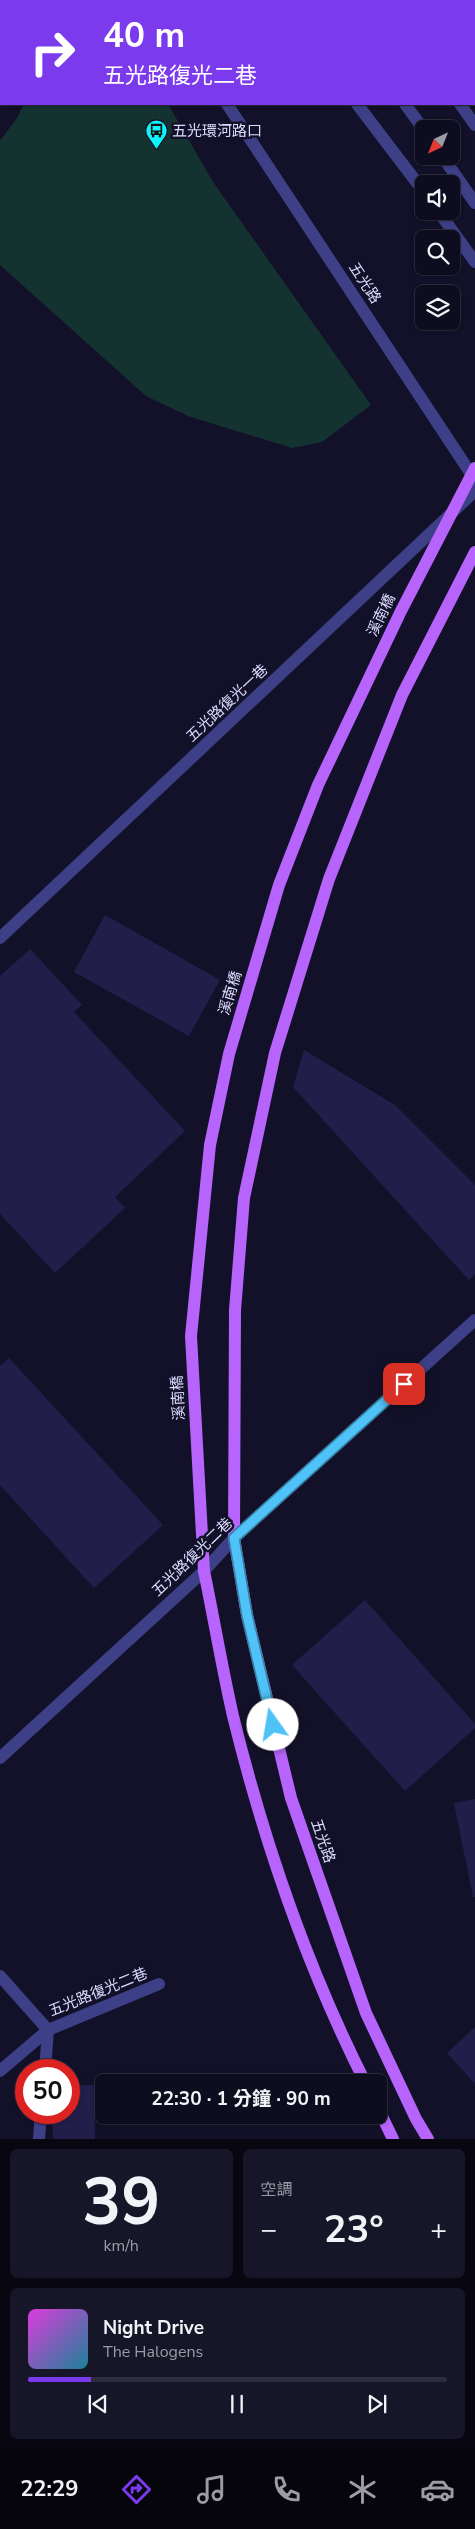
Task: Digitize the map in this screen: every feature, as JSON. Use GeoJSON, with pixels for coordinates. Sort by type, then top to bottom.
{"type":"FeatureCollection","features":[{"type":"Feature","properties":{"kind":"main road","name":"溪南橋"},"geometry":{"type":"LineString","coordinates":[[204,1570],[191,1336],[210,1145],[229,1054],[279,885],[318,785],[401,611],[475,468]]}},
{"type":"Feature","properties":{"kind":"main road"},"geometry":{"type":"LineString","coordinates":[[234,1538],[235,1310],[244,1198],[274,1053],[329,879],[395,713],[475,552]]}},
{"type":"Feature","properties":{"kind":"main road","name":"五光路"},"geometry":{"type":"LineString","coordinates":[[234,1538],[247,1615],[291,1798],[366,2013],[416,2119],[428,2139]]}},
{"type":"Feature","properties":{"kind":"main road"},"geometry":{"type":"LineString","coordinates":[[204,1570],[233,1716],[282,1885],[339,2031],[361,2074]]}},
{"type":"Feature","properties":{"kind":"main road"},"geometry":{"type":"LineString","coordinates":[[386,2124],[393,2139]]}},
{"type":"Feature","properties":{"kind":"street","name":"五光路"},"geometry":{"type":"LineString","coordinates":[[228,105],[475,480]]}},
{"type":"Feature","properties":{"kind":"street"},"geometry":{"type":"LineString","coordinates":[[358,105],[415,180]]}},
{"type":"Feature","properties":{"kind":"street"},"geometry":{"type":"LineString","coordinates":[[406,105],[417,120]]}},
{"type":"Feature","properties":{"kind":"street"},"geometry":{"type":"LineString","coordinates":[[461,105],[475,125]]}},
{"type":"Feature","properties":{"kind":"street"},"geometry":{"type":"LineString","coordinates":[[448,165],[475,203]]}},
{"type":"Feature","properties":{"kind":"street"},"geometry":{"type":"LineString","coordinates":[[445,220],[475,262]]}},
{"type":"Feature","properties":{"kind":"street","name":"五光路復光一巷"},"geometry":{"type":"LineString","coordinates":[[0,938],[475,491]]}},
{"type":"Feature","properties":{"kind":"street","name":"五光路復光二巷"},"geometry":{"type":"LineString","coordinates":[[0,1758],[204,1570],[234,1538],[475,1320]]}},
{"type":"Feature","properties":{"kind":"street","name":"五光路復光二巷"},"geometry":{"type":"LineString","coordinates":[[0,1976],[48,2030]]}},
{"type":"Feature","properties":{"kind":"street","name":"五光路復光二巷"},"geometry":{"type":"LineString","coordinates":[[0,2071],[48,2030],[159,1984]]}},
{"type":"Feature","properties":{"kind":"street"},"geometry":{"type":"LineString","coordinates":[[46,2059],[48,2030]]}},
{"type":"Feature","properties":{"kind":"street"},"geometry":{"type":"LineString","coordinates":[[39,2139],[40,2124]]}},
{"type":"Feature","properties":{"kind":"green space"},"geometry":{"type":"Polygon","coordinates":[[[24,105],[169,105],[213,182],[371,405],[322,442],[292,448],[188,416],[146,396],[0,265],[0,141],[17,118],[24,105]]]}},
{"type":"Feature","properties":{"kind":"building"},"geometry":{"type":"Polygon","coordinates":[[[105,915],[220,980],[189,1036],[74,972],[105,915]]]}},
{"type":"Feature","properties":{"kind":"building"},"geometry":{"type":"Polygon","coordinates":[[[30,949],[82,1005],[74,1012],[185,1131],[115,1197],[125,1208],[55,1273],[0,1214],[0,976],[30,949]]]}},
{"type":"Feature","properties":{"kind":"building"},"geometry":{"type":"Polygon","coordinates":[[[304,1050],[395,1105],[475,1185],[475,1274],[469,1280],[293,1087],[304,1050]]]}},
{"type":"Feature","properties":{"kind":"building"},"geometry":{"type":"Polygon","coordinates":[[[9,1358],[163,1525],[94,1588],[0,1485],[0,1366],[9,1358]]]}},
{"type":"Feature","properties":{"kind":"building"},"geometry":{"type":"Polygon","coordinates":[[[365,1600],[475,1724],[475,1728],[405,1791],[292,1665],[365,1600]]]}},
{"type":"Feature","properties":{"kind":"building"},"geometry":{"type":"Polygon","coordinates":[[[475,1799],[475,1897],[473,1897],[454,1803],[475,1799]]]}},
{"type":"Feature","properties":{"kind":"building"},"geometry":{"type":"Polygon","coordinates":[[[475,2027],[475,2084],[447,2053],[475,2027]]]}},
{"type":"Feature","properties":{"kind":"building"},"geometry":{"type":"Polygon","coordinates":[[[94,2085],[95,2139],[53,2139],[52,2124],[80,2124],[80,2086],[94,2085]]]}},
{"type":"Feature","properties":{"kind":"place","name":"五光環河路口"},"geometry":{"type":"Point","coordinates":[156,150]}},
{"type":"Feature","properties":{"kind":"route"},"geometry":{"type":"LineString","coordinates":[[273,1725],[247,1615],[234,1538],[404,1384]]}}]}
